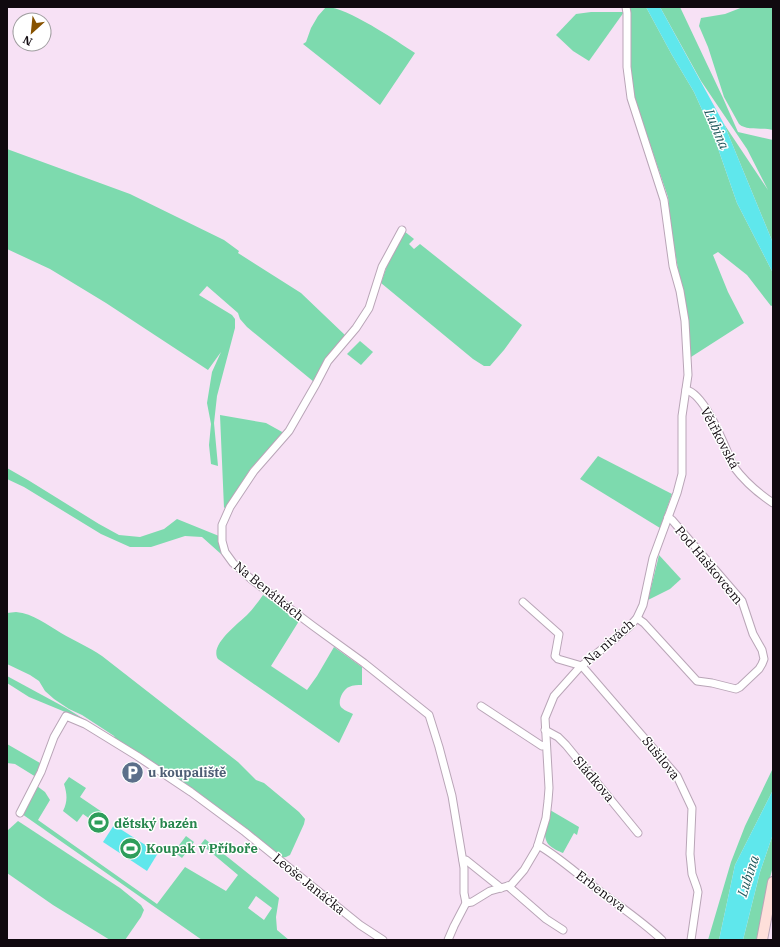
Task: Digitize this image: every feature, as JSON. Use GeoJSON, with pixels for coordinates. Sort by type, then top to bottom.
{"type":"FeatureCollection","features":[{"type":"Feature","properties":{"kind":"main road"},"geometry":{"type":"LineString","coordinates":[[762,940],[773,882]]}},
{"type":"Feature","properties":{"kind":"street","name":"Na nivách"},"geometry":{"type":"LineString","coordinates":[[466,903],[472,902],[490,891],[511,885],[524,870],[538,845],[546,818],[548,801],[544,718],[554,696],[582,666],[630,627],[637,618],[643,605],[653,558],[677,493],[682,474],[682,416],[688,375],[685,320],[680,291],[673,266],[664,200],[631,98],[627,67],[626,7]]}},
{"type":"Feature","properties":{"kind":"street","name":"Na Benátkách"},"geometry":{"type":"LineString","coordinates":[[402,230],[382,267],[369,308],[356,328],[328,361],[289,431],[254,470],[230,507],[222,525],[222,541],[225,552],[233,563],[251,579],[364,663],[429,715],[452,796],[462,860],[466,903]]}},
{"type":"Feature","properties":{"kind":"street","name":"Větřkovská"},"geometry":{"type":"LineString","coordinates":[[686,390],[690,391],[697,397],[714,422],[738,473],[761,495],[773,503]]}},
{"type":"Feature","properties":{"kind":"street","name":"Pod Haškovcem"},"geometry":{"type":"LineString","coordinates":[[637,618],[644,623],[697,681],[736,689],[759,669],[764,659],[762,650],[753,634],[742,601],[668,517]]}},
{"type":"Feature","properties":{"kind":"street"},"geometry":{"type":"LineString","coordinates":[[523,602],[559,634],[555,656],[558,659],[582,666]]}},
{"type":"Feature","properties":{"kind":"street","name":"Sušilova"},"geometry":{"type":"LineString","coordinates":[[582,666],[678,776],[692,808],[690,854],[692,876],[698,892],[691,940]]}},
{"type":"Feature","properties":{"kind":"street"},"geometry":{"type":"LineString","coordinates":[[481,706],[542,746],[546,745]]}},
{"type":"Feature","properties":{"kind":"street","name":"Leoše Janáčka"},"geometry":{"type":"LineString","coordinates":[[20,813],[41,772],[54,737],[66,716],[85,724],[191,792],[245,832],[360,925],[383,940]]}},
{"type":"Feature","properties":{"kind":"street","name":"Sládkova"},"geometry":{"type":"LineString","coordinates":[[545,730],[558,736],[638,833]]}},
{"type":"Feature","properties":{"kind":"street","name":"Erbenova"},"geometry":{"type":"LineString","coordinates":[[538,845],[549,851],[662,940]]}},
{"type":"Feature","properties":{"kind":"street"},"geometry":{"type":"LineString","coordinates":[[462,860],[466,860],[501,888]]}},
{"type":"Feature","properties":{"kind":"street"},"geometry":{"type":"LineString","coordinates":[[508,886],[546,919],[563,930]]}},
{"type":"Feature","properties":{"kind":"street"},"geometry":{"type":"LineString","coordinates":[[448,940],[466,903]]}},
{"type":"Feature","properties":{"kind":"green space"},"geometry":{"type":"Polygon","coordinates":[[[326,7],[335,8],[358,18],[415,53],[380,105],[303,44],[306,42],[311,28],[318,16],[326,7]]]}},
{"type":"Feature","properties":{"kind":"green space"},"geometry":{"type":"Polygon","coordinates":[[[628,7],[646,7],[694,92],[713,134],[737,203],[773,273],[773,305],[771,306],[747,275],[718,252],[713,255],[728,292],[744,323],[691,357],[687,321],[672,234],[668,197],[634,97],[629,66],[628,7]]]}},
{"type":"Feature","properties":{"kind":"green space"},"geometry":{"type":"Polygon","coordinates":[[[660,7],[680,7],[738,132],[773,140],[773,243],[724,124],[768,190],[747,149],[701,81],[660,7]]]}},
{"type":"Feature","properties":{"kind":"green space"},"geometry":{"type":"Polygon","coordinates":[[[743,7],[773,7],[773,130],[750,128],[739,124],[724,97],[708,47],[699,26],[701,18],[725,14],[743,7]]]}},
{"type":"Feature","properties":{"kind":"green space"},"geometry":{"type":"Polygon","coordinates":[[[591,12],[624,12],[589,61],[573,51],[556,35],[576,14],[591,12]]]}},
{"type":"Feature","properties":{"kind":"green space"},"geometry":{"type":"Polygon","coordinates":[[[7,149],[130,194],[224,240],[239,251],[238,253],[301,293],[346,336],[314,382],[247,327],[240,319],[238,313],[207,286],[199,295],[232,315],[235,319],[235,328],[217,396],[214,423],[218,466],[211,464],[209,445],[211,424],[207,403],[212,372],[221,352],[208,370],[106,303],[50,269],[7,249],[7,149]]]}},
{"type":"Feature","properties":{"kind":"green space"},"geometry":{"type":"Polygon","coordinates":[[[404,231],[414,239],[409,244],[414,249],[420,244],[522,325],[490,366],[484,366],[473,359],[381,283],[390,257],[404,231]]]}},
{"type":"Feature","properties":{"kind":"green space"},"geometry":{"type":"Polygon","coordinates":[[[360,341],[373,352],[361,365],[347,354],[360,341]]]}},
{"type":"Feature","properties":{"kind":"green space"},"geometry":{"type":"Polygon","coordinates":[[[220,415],[266,423],[284,433],[251,468],[227,506],[224,508],[220,415]]]}},
{"type":"Feature","properties":{"kind":"green space"},"geometry":{"type":"Polygon","coordinates":[[[598,456],[672,494],[660,528],[580,479],[598,456]]]}},
{"type":"Feature","properties":{"kind":"green space"},"geometry":{"type":"Polygon","coordinates":[[[7,468],[119,535],[140,537],[164,529],[177,519],[219,536],[221,554],[202,537],[185,536],[151,547],[130,547],[101,534],[24,487],[7,479],[7,468]]]}},
{"type":"Feature","properties":{"kind":"green space"},"geometry":{"type":"Polygon","coordinates":[[[659,555],[681,579],[670,589],[648,600],[659,555]]]}},
{"type":"Feature","properties":{"kind":"green space"},"geometry":{"type":"Polygon","coordinates":[[[263,595],[284,609],[290,617],[299,621],[271,666],[307,690],[334,647],[362,667],[362,685],[347,688],[340,700],[340,706],[353,714],[339,743],[218,659],[216,653],[217,647],[221,641],[231,629],[249,613],[263,595]]]}},
{"type":"Feature","properties":{"kind":"green space"},"geometry":{"type":"Polygon","coordinates":[[[16,612],[29,615],[40,620],[102,656],[238,762],[256,780],[264,783],[299,812],[305,819],[304,824],[290,855],[280,858],[117,741],[114,736],[54,699],[45,691],[39,681],[7,664],[7,613],[16,612]]]}},
{"type":"Feature","properties":{"kind":"green space"},"geometry":{"type":"Polygon","coordinates":[[[7,676],[87,721],[29,697],[7,683],[7,676]]]}},
{"type":"Feature","properties":{"kind":"green space"},"geometry":{"type":"Polygon","coordinates":[[[7,744],[40,763],[36,777],[15,764],[7,763],[7,744]]]}},
{"type":"Feature","properties":{"kind":"green space"},"geometry":{"type":"Polygon","coordinates":[[[773,768],[773,790],[735,865],[719,940],[708,940],[731,862],[745,826],[773,768]]]}},
{"type":"Feature","properties":{"kind":"green space"},"geometry":{"type":"Polygon","coordinates":[[[69,777],[86,788],[80,797],[105,814],[101,820],[92,816],[90,819],[83,814],[77,822],[63,811],[66,804],[66,791],[64,784],[69,777]]]}},
{"type":"Feature","properties":{"kind":"green space"},"geometry":{"type":"Polygon","coordinates":[[[37,786],[45,792],[50,800],[38,820],[157,904],[185,867],[226,891],[238,875],[201,844],[205,839],[279,898],[276,917],[277,930],[289,940],[202,940],[22,814],[37,786]],[[256,896],[248,908],[264,920],[272,908],[256,896]]]}},
{"type":"Feature","properties":{"kind":"green space"},"geometry":{"type":"Polygon","coordinates":[[[550,810],[579,827],[577,835],[574,833],[563,853],[549,845],[545,837],[545,828],[550,810]]]}},
{"type":"Feature","properties":{"kind":"green space"},"geometry":{"type":"Polygon","coordinates":[[[18,821],[120,888],[141,905],[144,910],[141,917],[125,940],[110,940],[53,905],[7,873],[7,831],[18,821]]]}},
{"type":"Feature","properties":{"kind":"green space"},"geometry":{"type":"Polygon","coordinates":[[[773,834],[773,866],[766,894],[758,940],[743,940],[760,872],[773,834]]]}},
{"type":"Feature","properties":{"kind":"green space"},"geometry":{"type":"Polygon","coordinates":[[[186,836],[194,842],[182,858],[174,852],[186,836]]]}},
{"type":"Feature","properties":{"kind":"water","name":"Lubina"},"geometry":{"type":"Polygon","coordinates":[[[646,7],[660,7],[724,124],[773,243],[773,273],[737,203],[713,134],[694,92],[646,7]]]}},
{"type":"Feature","properties":{"kind":"water","name":"Lubina"},"geometry":{"type":"Polygon","coordinates":[[[773,790],[773,834],[760,872],[743,940],[719,940],[735,865],[773,790]]]}},
{"type":"Feature","properties":{"kind":"water","name":"Koupak v Příboře"},"geometry":{"type":"Polygon","coordinates":[[[114,825],[158,853],[147,871],[103,842],[114,825]]]}},
{"type":"Feature","properties":{"kind":"place","name":"u koupaliště"},"geometry":{"type":"Point","coordinates":[132,772]}},
{"type":"Feature","properties":{"kind":"place","name":"dětský bazén"},"geometry":{"type":"Point","coordinates":[99,823]}},
{"type":"Feature","properties":{"kind":"place","name":"Koupak v Příboře"},"geometry":{"type":"Point","coordinates":[131,848]}}]}
